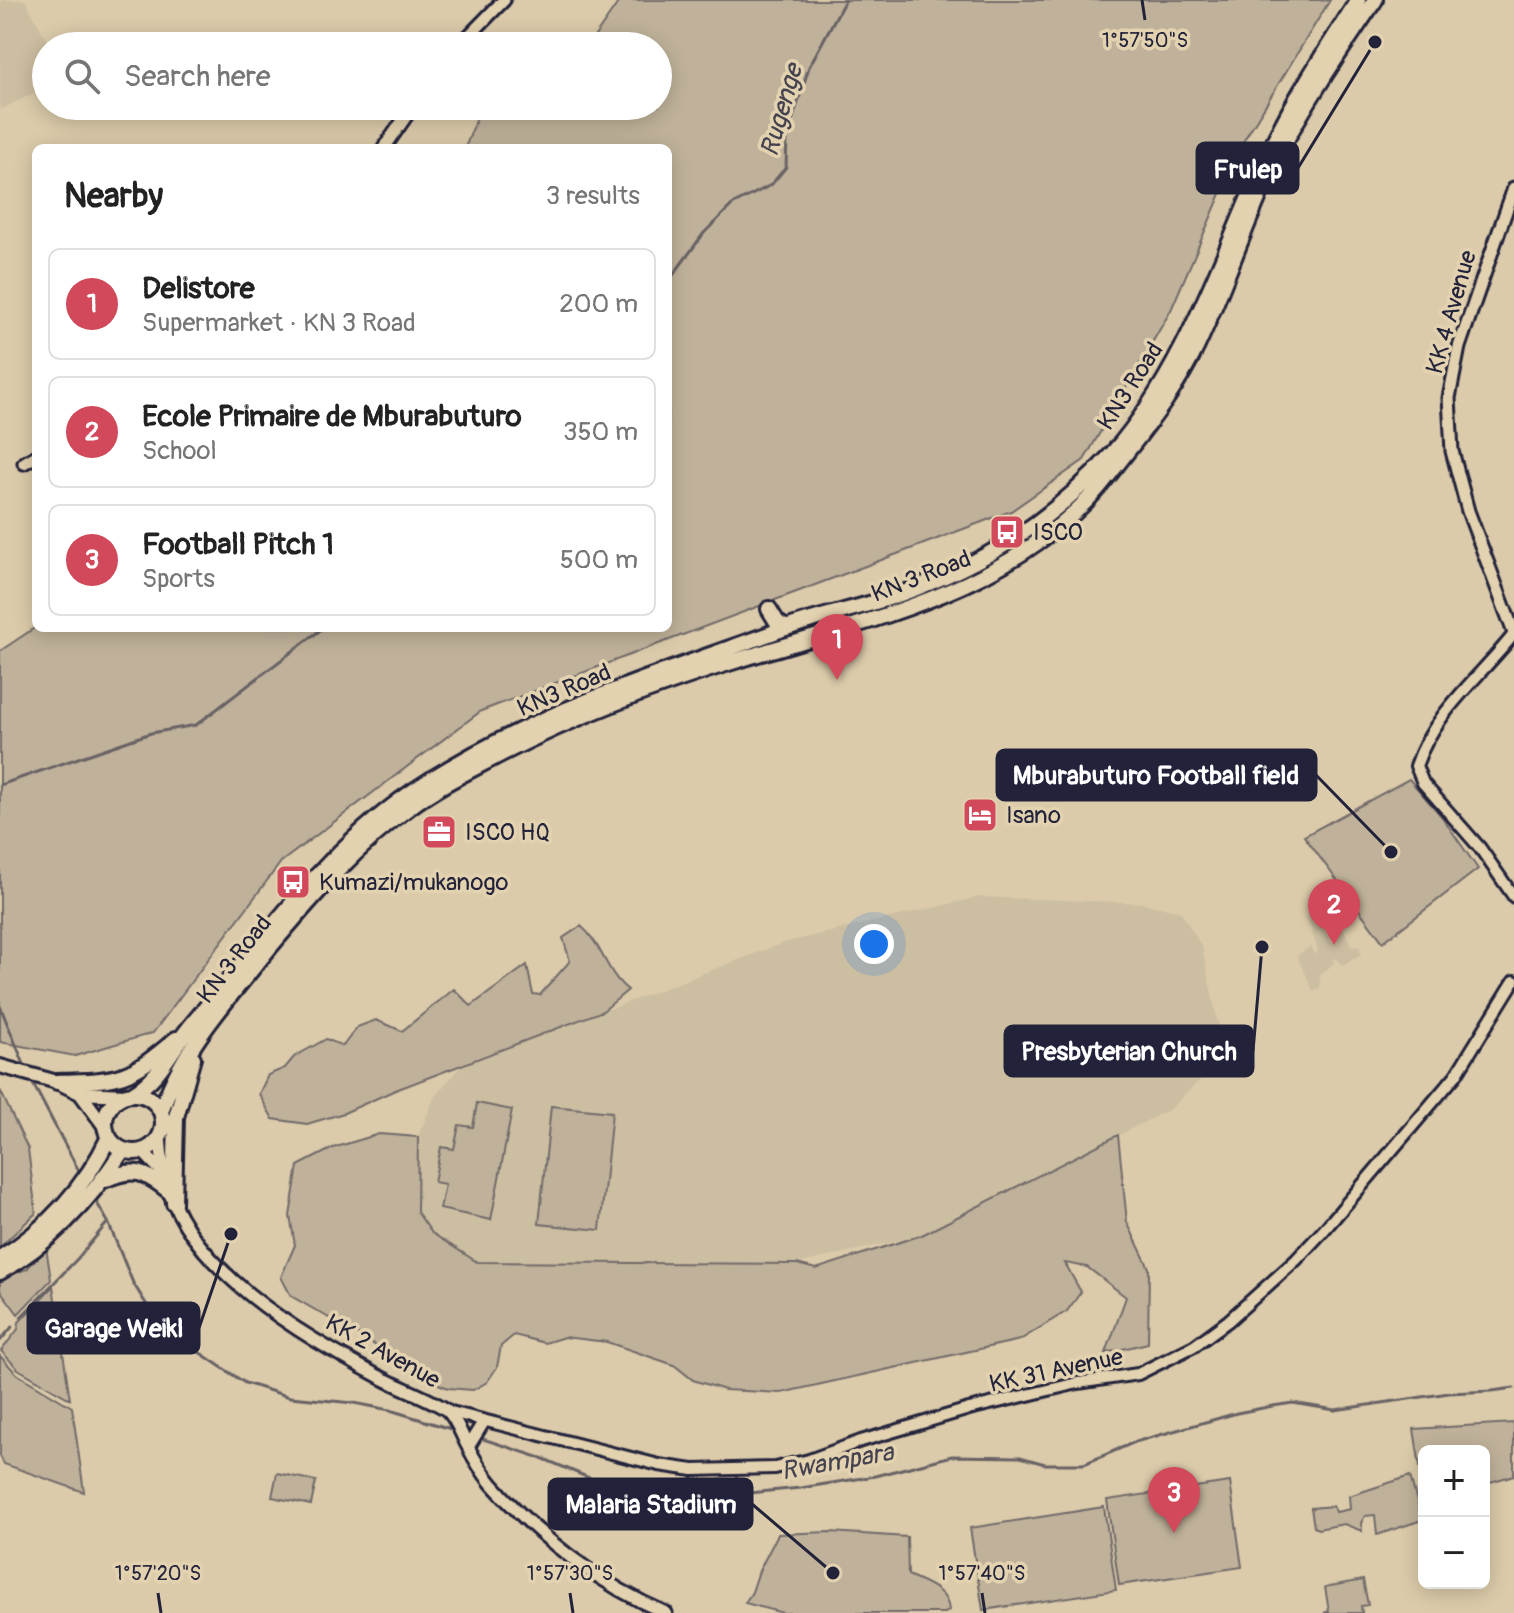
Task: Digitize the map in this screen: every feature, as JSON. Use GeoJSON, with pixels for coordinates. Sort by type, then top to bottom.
{"type":"FeatureCollection","features":[{"type":"Feature","properties":{"kind":"highway","name":"KN3 Road"},"geometry":{"type":"LineString","coordinates":[[129,1094],[153,1079],[188,1028],[293,902],[341,850],[383,812],[438,775],[542,722],[607,694],[786,628],[896,596],[956,572],[991,555],[1063,503],[1114,451],[1175,363],[1276,136],[1336,46],[1358,0]]}},
{"type":"Feature","properties":{"kind":"highway","name":"KN 3 Road"},"geometry":{"type":"LineString","coordinates":[[161,1112],[173,1077],[199,1039],[308,902],[371,837],[412,804],[541,734],[644,692],[951,592],[1006,564],[1074,514],[1104,484],[1175,386],[1195,351],[1279,154],[1336,46],[1375,0]]}},
{"type":"Feature","properties":{"kind":"highway"},"geometry":{"type":"LineString","coordinates":[[769,609],[777,622],[786,628]]}},
{"type":"Feature","properties":{"kind":"highway"},"geometry":{"type":"LineString","coordinates":[[57,1082],[101,1081],[135,1072],[188,1028]]}},
{"type":"Feature","properties":{"kind":"highway"},"geometry":{"type":"LineString","coordinates":[[172,1198],[176,1117],[199,1039]]}},
{"type":"Feature","properties":{"kind":"highway"},"geometry":{"type":"LineString","coordinates":[[0,1258],[28,1240],[95,1166],[107,1132],[110,1107],[129,1094],[151,1099],[161,1112],[163,1128],[160,1137],[142,1151],[123,1150],[107,1132]]}},
{"type":"Feature","properties":{"kind":"highway"},"geometry":{"type":"LineString","coordinates":[[0,1272],[29,1255],[77,1210],[123,1150]]}},
{"type":"Feature","properties":{"kind":"highway"},"geometry":{"type":"LineString","coordinates":[[103,1180],[120,1173],[142,1173],[172,1198]]}},
{"type":"Feature","properties":{"kind":"main road"},"geometry":{"type":"LineString","coordinates":[[473,32],[504,0]]}},
{"type":"Feature","properties":{"kind":"main road"},"geometry":{"type":"LineString","coordinates":[[387,144],[403,120]]}},
{"type":"Feature","properties":{"kind":"main road","name":"KK 4 Avenue"},"geometry":{"type":"LineString","coordinates":[[1514,188],[1459,347],[1449,398],[1452,451],[1468,511],[1514,634]]}},
{"type":"Feature","properties":{"kind":"main road"},"geometry":{"type":"LineString","coordinates":[[24,463],[32,458]]}},
{"type":"Feature","properties":{"kind":"main road"},"geometry":{"type":"LineString","coordinates":[[0,1066],[57,1082],[80,1093],[129,1094]]}},
{"type":"Feature","properties":{"kind":"main road"},"geometry":{"type":"LineString","coordinates":[[80,1093],[107,1132]]}},
{"type":"Feature","properties":{"kind":"main road","name":"KK 2 Avenue"},"geometry":{"type":"LineString","coordinates":[[160,1137],[164,1174],[186,1225],[205,1252],[244,1289],[326,1347],[447,1411],[491,1482],[568,1554],[616,1587],[666,1613]]}},
{"type":"Feature","properties":{"kind":"main road","name":"KK 2 Avenue"},"geometry":{"type":"LineString","coordinates":[[142,1151],[164,1174]]}},
{"type":"Feature","properties":{"kind":"main road"},"geometry":{"type":"LineString","coordinates":[[468,1447],[484,1421]]}},
{"type":"Feature","properties":{"kind":"street"},"geometry":{"type":"LineString","coordinates":[[1514,634],[1448,707],[1430,734],[1416,766],[1423,783],[1480,848],[1514,897]]}},
{"type":"Feature","properties":{"kind":"street","name":"KK 31 Avenue"},"geometry":{"type":"LineString","coordinates":[[447,1411],[659,1465],[693,1470],[775,1468],[969,1409],[1078,1383],[1138,1374],[1194,1346],[1228,1321],[1296,1260],[1456,1075],[1514,981]]}},
{"type":"Feature","properties":{"kind":"shaded area"},"geometry":{"type":"Polygon","coordinates":[[[25,0],[42,32],[32,32],[32,94],[0,110],[0,2],[25,0]]]}},
{"type":"Feature","properties":{"kind":"shaded area"},"geometry":{"type":"Polygon","coordinates":[[[620,0],[1330,0],[1244,140],[1171,310],[1084,460],[1011,511],[481,711],[281,862],[153,1033],[75,1056],[0,1042],[0,651],[32,630],[672,632],[672,144],[467,144],[476,120],[672,120],[672,32],[598,32],[620,0]]]}},
{"type":"Feature","properties":{"kind":"shaded area"},"geometry":{"type":"Polygon","coordinates":[[[1409,779],[1442,817],[1478,869],[1383,942],[1304,836],[1409,779]]]}},
{"type":"Feature","properties":{"kind":"shaded area"},"geometry":{"type":"Polygon","coordinates":[[[979,897],[1142,903],[1181,912],[1202,947],[1225,1056],[1170,1109],[922,1235],[797,1264],[477,1262],[432,1233],[417,1212],[418,1137],[435,1096],[461,1066],[783,943],[979,897]]]}},
{"type":"Feature","properties":{"kind":"shaded area"},"geometry":{"type":"Polygon","coordinates":[[[1330,901],[1352,947],[1359,946],[1361,954],[1343,966],[1334,957],[1333,964],[1320,975],[1320,988],[1313,991],[1297,956],[1311,946],[1314,955],[1318,951],[1306,914],[1313,911],[1331,943],[1336,941],[1317,907],[1330,901]]]}},
{"type":"Feature","properties":{"kind":"shaded area"},"geometry":{"type":"Polygon","coordinates":[[[581,926],[594,941],[614,975],[628,990],[603,1011],[393,1091],[344,1113],[307,1124],[273,1119],[259,1094],[268,1075],[285,1068],[294,1057],[326,1039],[343,1046],[357,1027],[376,1020],[402,1031],[454,989],[471,1006],[527,965],[533,994],[540,995],[570,961],[563,938],[581,926]]]}},
{"type":"Feature","properties":{"kind":"shaded area"},"geometry":{"type":"Polygon","coordinates":[[[0,1090],[28,1149],[36,1213],[0,1247],[0,1090]]]}},
{"type":"Feature","properties":{"kind":"shaded area"},"geometry":{"type":"Polygon","coordinates":[[[477,1103],[512,1110],[491,1220],[440,1209],[445,1184],[434,1182],[441,1147],[454,1149],[459,1125],[473,1127],[477,1103]]]}},
{"type":"Feature","properties":{"kind":"shaded area"},"geometry":{"type":"Polygon","coordinates":[[[551,1106],[612,1112],[600,1230],[539,1224],[551,1106]]]}},
{"type":"Feature","properties":{"kind":"shaded area"},"geometry":{"type":"Polygon","coordinates":[[[379,1134],[418,1137],[417,1212],[432,1233],[477,1262],[797,1264],[816,1269],[922,1235],[1118,1135],[1127,1222],[1149,1268],[1148,1343],[1106,1353],[1126,1297],[1087,1267],[1065,1263],[1081,1292],[1067,1311],[1020,1340],[781,1393],[725,1390],[693,1380],[674,1365],[607,1342],[564,1337],[545,1343],[514,1335],[501,1346],[497,1367],[487,1382],[473,1390],[448,1388],[412,1373],[369,1341],[291,1296],[281,1277],[295,1245],[290,1216],[298,1166],[333,1148],[379,1134]]]}},
{"type":"Feature","properties":{"kind":"shaded area"},"geometry":{"type":"Polygon","coordinates":[[[46,1247],[51,1280],[18,1314],[0,1290],[0,1279],[27,1269],[46,1247]]]}},
{"type":"Feature","properties":{"kind":"shaded area"},"geometry":{"type":"Polygon","coordinates":[[[53,1286],[70,1399],[18,1369],[1,1351],[18,1329],[19,1322],[53,1286]]]}},
{"type":"Feature","properties":{"kind":"shaded area"},"geometry":{"type":"Polygon","coordinates":[[[0,1356],[17,1374],[72,1407],[84,1492],[4,1464],[0,1456],[0,1356]]]}},
{"type":"Feature","properties":{"kind":"shaded area"},"geometry":{"type":"Polygon","coordinates":[[[1514,1423],[1514,1475],[1490,1482],[1490,1445],[1418,1445],[1418,1455],[1414,1429],[1514,1423]]]}},
{"type":"Feature","properties":{"kind":"shaded area"},"geometry":{"type":"Polygon","coordinates":[[[277,1473],[316,1481],[311,1505],[272,1497],[277,1473]]]}},
{"type":"Feature","properties":{"kind":"shaded area"},"geometry":{"type":"Polygon","coordinates":[[[1410,1476],[1418,1505],[1418,1521],[1377,1535],[1375,1515],[1365,1516],[1361,1523],[1362,1531],[1344,1524],[1314,1527],[1311,1508],[1333,1506],[1336,1512],[1350,1509],[1349,1496],[1410,1476]]]}},
{"type":"Feature","properties":{"kind":"shaded area"},"geometry":{"type":"Polygon","coordinates":[[[1230,1482],[1242,1567],[1119,1585],[1107,1500],[1230,1482]]]}},
{"type":"Feature","properties":{"kind":"shaded area"},"geometry":{"type":"Polygon","coordinates":[[[1104,1507],[1116,1590],[983,1610],[970,1528],[1104,1507]]]}},
{"type":"Feature","properties":{"kind":"shaded area"},"geometry":{"type":"Polygon","coordinates":[[[830,1532],[907,1537],[908,1575],[940,1592],[949,1610],[945,1613],[783,1613],[745,1603],[778,1534],[830,1532]]]}},
{"type":"Feature","properties":{"kind":"shaded area"},"geometry":{"type":"Polygon","coordinates":[[[1363,1580],[1368,1605],[1361,1606],[1362,1613],[1324,1613],[1329,1611],[1325,1587],[1363,1580]]]}},
{"type":"Feature","properties":{"kind":"waterway","name":"Rugenge"},"geometry":{"type":"LineString","coordinates":[[672,277],[704,233],[732,205],[771,185],[786,167],[787,137],[809,67],[845,0]]}},
{"type":"Feature","properties":{"kind":"waterway"},"geometry":{"type":"LineString","coordinates":[[0,785],[151,733],[196,725],[318,632]]}},
{"type":"Feature","properties":{"kind":"waterway"},"geometry":{"type":"LineString","coordinates":[[0,1006],[26,1069]]}},
{"type":"Feature","properties":{"kind":"waterway"},"geometry":{"type":"LineString","coordinates":[[31,1080],[81,1175]]}},
{"type":"Feature","properties":{"kind":"waterway","name":"Rwampara"},"geometry":{"type":"LineString","coordinates":[[93,1196],[108,1222],[133,1283],[155,1318],[245,1383],[290,1397],[390,1410],[454,1430]]}},
{"type":"Feature","properties":{"kind":"waterway"},"geometry":{"type":"LineString","coordinates":[[21,1317],[108,1222]]}},
{"type":"Feature","properties":{"kind":"waterway"},"geometry":{"type":"LineString","coordinates":[[0,1341],[12,1327]]}},
{"type":"Feature","properties":{"kind":"waterway","name":"Rwampara"},"geometry":{"type":"LineString","coordinates":[[477,1437],[544,1459],[620,1491],[697,1498],[801,1488],[875,1476],[952,1456],[1020,1457],[1045,1464],[1084,1464],[1135,1442],[1273,1406],[1293,1403],[1335,1410],[1449,1393],[1514,1388]]}},
{"type":"Feature","properties":{"kind":"place","name":"Frulep"},"geometry":{"type":"Point","coordinates":[1375,42]}},
{"type":"Feature","properties":{"kind":"place","name":"ISCO"},"geometry":{"type":"Point","coordinates":[1007,532]}},
{"type":"Feature","properties":{"kind":"place","name":"Delistore"},"geometry":{"type":"Point","coordinates":[837,680]}},
{"type":"Feature","properties":{"kind":"place","name":"Isano"},"geometry":{"type":"Point","coordinates":[980,815]}},
{"type":"Feature","properties":{"kind":"place","name":"ISCO HQ"},"geometry":{"type":"Point","coordinates":[439,832]}},
{"type":"Feature","properties":{"kind":"place","name":"Mburabuturo Football field"},"geometry":{"type":"Point","coordinates":[1391,852]}},
{"type":"Feature","properties":{"kind":"place","name":"Kumazi/mukanogo"},"geometry":{"type":"Point","coordinates":[293,882]}},
{"type":"Feature","properties":{"kind":"place","name":"Ecole Primaire de Mburabuturo"},"geometry":{"type":"Point","coordinates":[1334,945]}},
{"type":"Feature","properties":{"kind":"place","name":"Presbyterian Church"},"geometry":{"type":"Point","coordinates":[1262,947]}},
{"type":"Feature","properties":{"kind":"place","name":"Garage Weikl"},"geometry":{"type":"Point","coordinates":[231,1234]}},
{"type":"Feature","properties":{"kind":"place","name":"Football Pitch 1"},"geometry":{"type":"Point","coordinates":[1174,1533]}},
{"type":"Feature","properties":{"kind":"place","name":"Malaria Stadium"},"geometry":{"type":"Point","coordinates":[833,1573]}}]}
